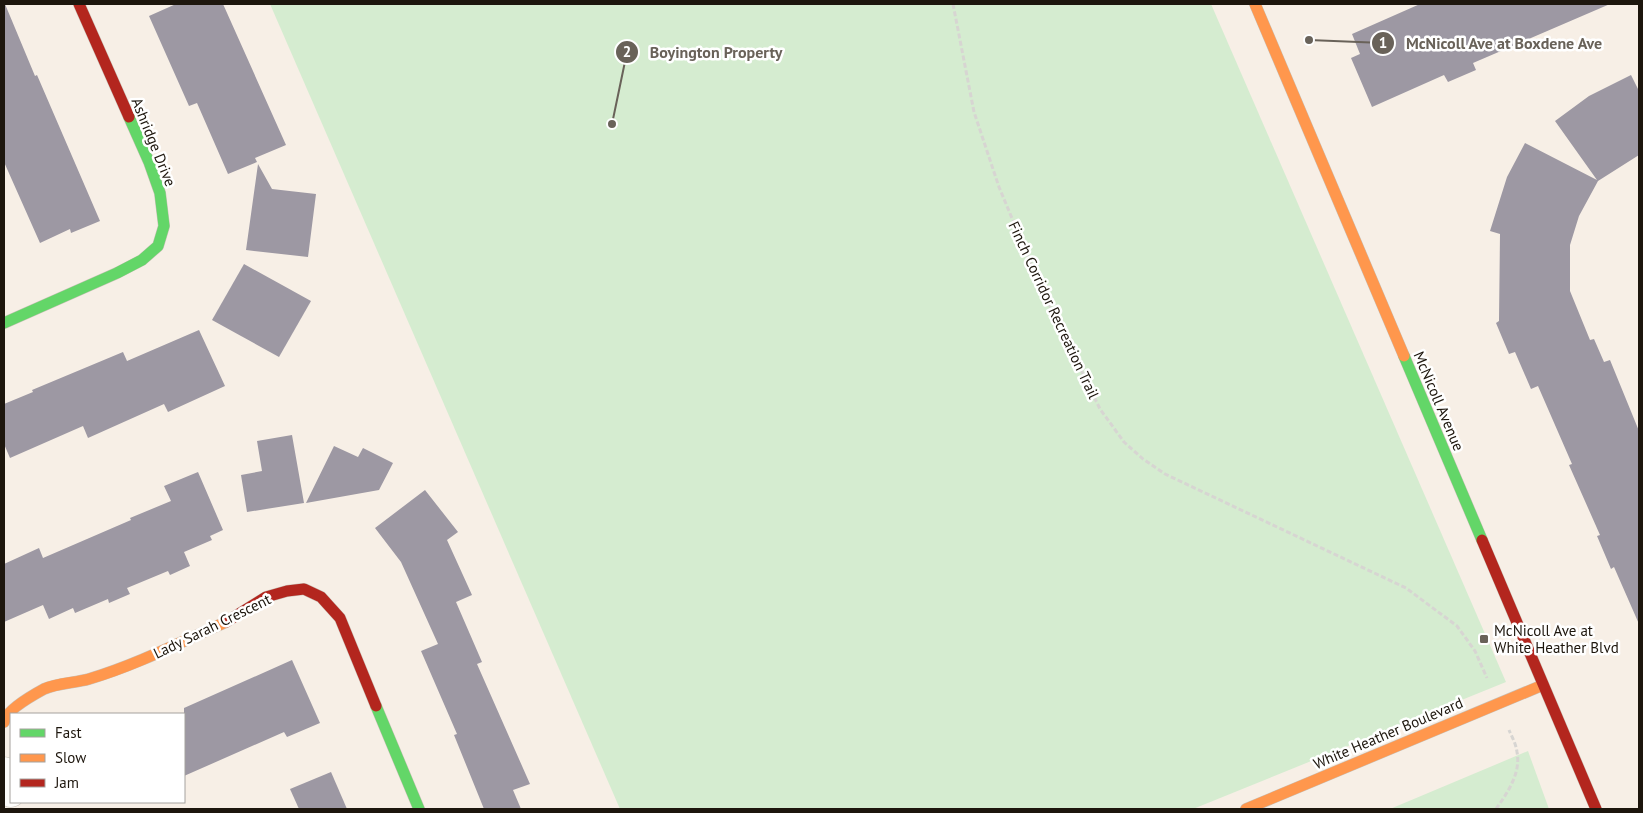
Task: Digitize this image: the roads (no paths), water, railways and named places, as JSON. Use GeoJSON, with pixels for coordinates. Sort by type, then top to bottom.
{"type":"FeatureCollection","features":[{"type":"Feature","properties":{"kind":"street","name":"Ashridge Drive"},"geometry":{"type":"LineString","coordinates":[[4,323],[142,260],[158,246],[164,226],[160,193],[149,162],[79,4]]}},
{"type":"Feature","properties":{"kind":"street","name":"McNicoll Avenue"},"geometry":{"type":"LineString","coordinates":[[1254,4],[1596,809]]}},
{"type":"Feature","properties":{"kind":"street","name":"Lady Sarah Crescent"},"geometry":{"type":"LineString","coordinates":[[4,722],[5,717],[21,703],[46,688],[88,680],[146,658],[230,620],[266,597],[287,591],[304,589],[321,596],[340,618],[419,809]]}},
{"type":"Feature","properties":{"kind":"street","name":"White Heather Boulevard"},"geometry":{"type":"LineString","coordinates":[[1246,809],[1543,685]]}},
{"type":"Feature","properties":{"kind":"street"},"geometry":{"type":"LineString","coordinates":[[4,771],[10,790]]}},
{"type":"Feature","properties":{"kind":"place","name":"McNicoll Ave at Boxdene Ave"},"geometry":{"type":"Point","coordinates":[1309,40]}},
{"type":"Feature","properties":{"kind":"place","name":"Boyington Property"},"geometry":{"type":"Point","coordinates":[612,124]}},
{"type":"Feature","properties":{"kind":"place","name":"McNicoll Ave at White Heather Blvd"},"geometry":{"type":"Point","coordinates":[1484,639]}}]}
